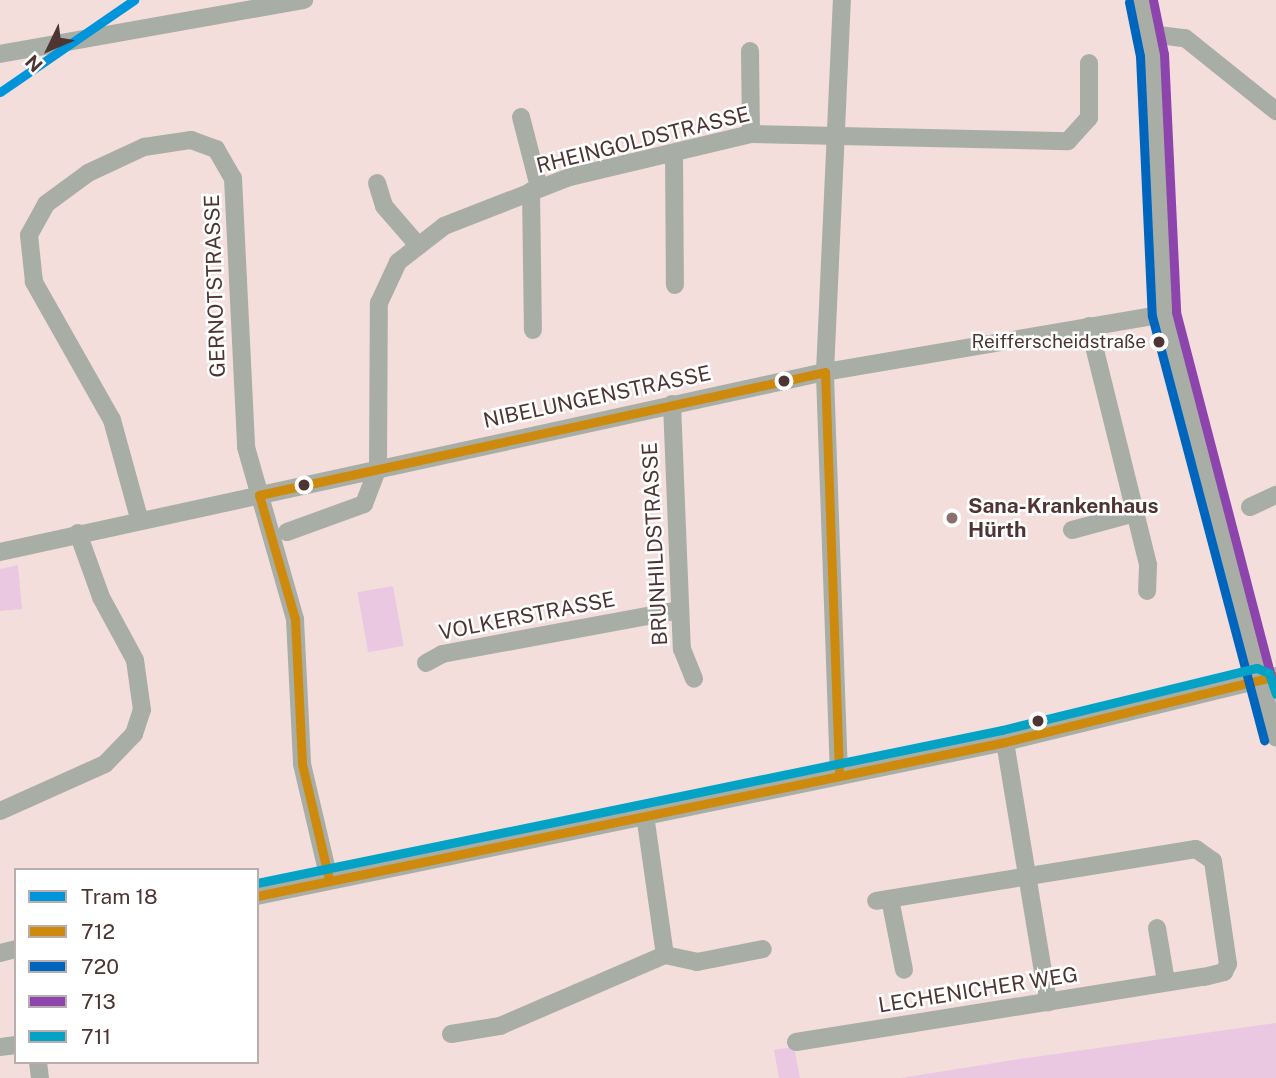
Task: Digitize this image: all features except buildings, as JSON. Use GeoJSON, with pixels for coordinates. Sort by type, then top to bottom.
{"type":"FeatureCollection","features":[{"type":"Feature","properties":{"kind":"street"},"geometry":{"type":"LineString","coordinates":[[0,54],[304,0]]}},
{"type":"Feature","properties":{"kind":"street"},"geometry":{"type":"LineString","coordinates":[[839,776],[825,372],[842,0]]}},
{"type":"Feature","properties":{"kind":"street"},"geometry":{"type":"LineString","coordinates":[[1140,0],[1150,34],[1164,314],[1268,678],[1276,737]]}},
{"type":"Feature","properties":{"kind":"street"},"geometry":{"type":"LineString","coordinates":[[1150,34],[1185,38],[1276,111]]}},
{"type":"Feature","properties":{"kind":"street"},"geometry":{"type":"LineString","coordinates":[[750,51],[751,134]]}},
{"type":"Feature","properties":{"kind":"street","name":"RHEINGOLDSTRASSE"},"geometry":{"type":"LineString","coordinates":[[378,467],[379,303],[398,262],[416,243],[535,189],[751,134],[1068,141],[1089,118],[1089,63]]}},
{"type":"Feature","properties":{"kind":"street"},"geometry":{"type":"LineString","coordinates":[[521,117],[535,189],[533,330]]}},
{"type":"Feature","properties":{"kind":"street","name":"GERNOTSTRASSE"},"geometry":{"type":"LineString","coordinates":[[139,518],[112,420],[37,288],[27,249],[33,223],[56,196],[113,159],[168,141],[207,144],[225,158],[233,178],[243,407],[259,495],[295,619],[302,764],[329,879]]}},
{"type":"Feature","properties":{"kind":"street"},"geometry":{"type":"LineString","coordinates":[[674,153],[675,285]]}},
{"type":"Feature","properties":{"kind":"street"},"geometry":{"type":"LineString","coordinates":[[377,183],[384,206],[416,243]]}},
{"type":"Feature","properties":{"kind":"street"},"geometry":{"type":"LineString","coordinates":[[825,372],[1164,314]]}},
{"type":"Feature","properties":{"kind":"street"},"geometry":{"type":"LineString","coordinates":[[1089,326],[1149,565],[1147,591]]}},
{"type":"Feature","properties":{"kind":"street","name":"NIBELUNGENSTRASSE"},"geometry":{"type":"LineString","coordinates":[[0,552],[139,518],[259,495],[825,372]]}},
{"type":"Feature","properties":{"kind":"street","name":"BRUNHILDSTRASSE"},"geometry":{"type":"LineString","coordinates":[[672,404],[682,649],[694,679]]}},
{"type":"Feature","properties":{"kind":"street"},"geometry":{"type":"LineString","coordinates":[[287,532],[358,509],[378,467]]}},
{"type":"Feature","properties":{"kind":"street"},"geometry":{"type":"LineString","coordinates":[[1250,507],[1276,495]]}},
{"type":"Feature","properties":{"kind":"street"},"geometry":{"type":"LineString","coordinates":[[1072,530],[1135,513]]}},
{"type":"Feature","properties":{"kind":"street"},"geometry":{"type":"LineString","coordinates":[[0,811],[105,764],[128,743],[142,710],[135,660],[101,597],[78,533]]}},
{"type":"Feature","properties":{"kind":"street","name":"VOLKERSTRASSE"},"geometry":{"type":"LineString","coordinates":[[426,663],[442,654],[679,610]]}},
{"type":"Feature","properties":{"kind":"street"},"geometry":{"type":"LineString","coordinates":[[259,896],[1004,742],[1268,678]]}},
{"type":"Feature","properties":{"kind":"street"},"geometry":{"type":"LineString","coordinates":[[1004,742],[1048,1002]]}},
{"type":"Feature","properties":{"kind":"street"},"geometry":{"type":"LineString","coordinates":[[645,815],[665,955]]}},
{"type":"Feature","properties":{"kind":"street","name":"LECHENICHER WEG"},"geometry":{"type":"LineString","coordinates":[[796,1042],[1224,972],[1228,964],[1213,860],[1196,849],[1026,874]]}},
{"type":"Feature","properties":{"kind":"street"},"geometry":{"type":"LineString","coordinates":[[904,970],[883,900],[1026,874]]}},
{"type":"Feature","properties":{"kind":"street"},"geometry":{"type":"LineString","coordinates":[[1157,928],[1166,981]]}},
{"type":"Feature","properties":{"kind":"street"},"geometry":{"type":"LineString","coordinates":[[451,1034],[500,1026],[665,955],[697,962],[763,949]]}},
{"type":"Feature","properties":{"kind":"shaded area"},"geometry":{"type":"Polygon","coordinates":[[[18,565],[22,609],[0,611],[0,569],[18,565]]]}},
{"type":"Feature","properties":{"kind":"shaded area"},"geometry":{"type":"Polygon","coordinates":[[[393,586],[404,646],[368,652],[358,592],[393,586]]]}},
{"type":"Feature","properties":{"kind":"shaded area"},"geometry":{"type":"Polygon","coordinates":[[[1276,1023],[1276,1078],[901,1078],[1013,1060],[1276,1023]]]}},
{"type":"Feature","properties":{"kind":"shaded area"},"geometry":{"type":"Polygon","coordinates":[[[794,1047],[800,1078],[779,1078],[774,1050],[794,1047]]]}},
{"type":"Feature","properties":{"kind":"tram line","name":"18"},"geometry":{"type":"LineString","coordinates":[[0,92],[134,0]]}},
{"type":"Feature","properties":{"kind":"transit line","name":"713"},"geometry":{"type":"LineString","coordinates":[[1153,0],[1164,54],[1176,312],[1271,677]]}},
{"type":"Feature","properties":{"kind":"transit line","name":"720"},"geometry":{"type":"LineString","coordinates":[[1129,2],[1140,56],[1152,316],[1264,740]]}},
{"type":"Feature","properties":{"kind":"transit line","name":"712"},"geometry":{"type":"LineString","coordinates":[[825,372],[839,776]]}},
{"type":"Feature","properties":{"kind":"transit line","name":"712"},"geometry":{"type":"LineString","coordinates":[[259,495],[825,372]]}},
{"type":"Feature","properties":{"kind":"transit line","name":"712"},"geometry":{"type":"LineString","coordinates":[[259,495],[295,619],[302,764],[329,879]]}},
{"type":"Feature","properties":{"kind":"transit line","name":"711"},"geometry":{"type":"LineString","coordinates":[[259,883],[1002,730],[1257,668],[1269,673],[1276,694]]}},
{"type":"Feature","properties":{"kind":"transit line","name":"712"},"geometry":{"type":"LineString","coordinates":[[259,896],[1005,742],[1276,676]]}},
{"type":"Feature","properties":{"kind":"place","name":"Reifferscheidstraße"},"geometry":{"type":"Point","coordinates":[1159,342]}},
{"type":"Feature","properties":{"kind":"place","name":"Sana-Krankenhaus Hürth"},"geometry":{"type":"Point","coordinates":[952,518]}}]}
